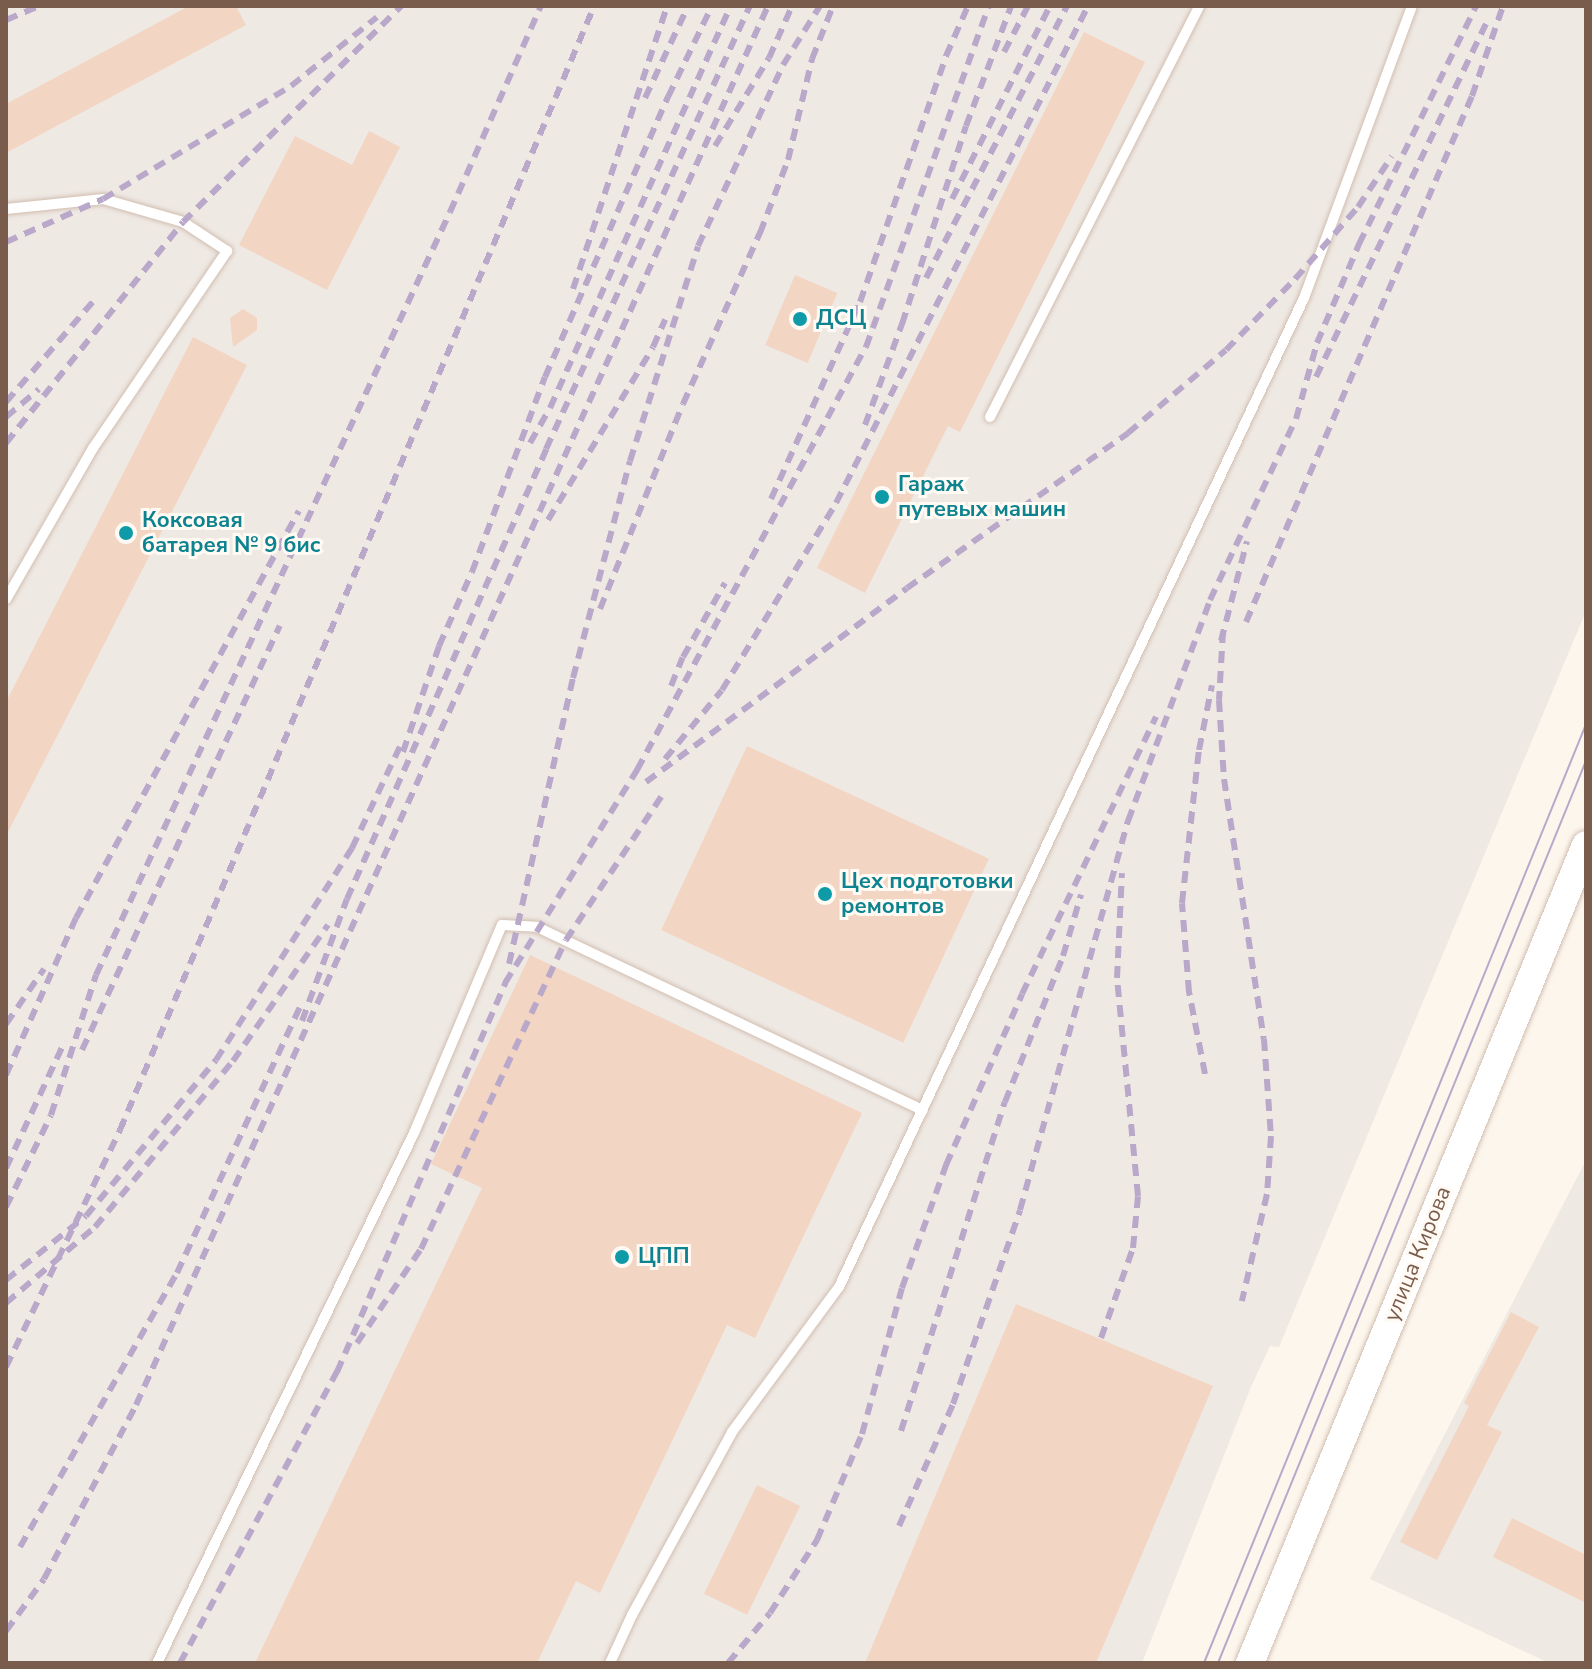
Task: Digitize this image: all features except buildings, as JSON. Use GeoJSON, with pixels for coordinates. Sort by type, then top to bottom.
{"type":"FeatureCollection","features":[{"type":"Feature","properties":{"kind":"main road","name":"улица Кирова"},"geometry":{"type":"LineString","coordinates":[[1250,1663],[1586,845]]}},
{"type":"Feature","properties":{"kind":"lane"},"geometry":{"type":"LineString","coordinates":[[990,417],[1199,6]]}},
{"type":"Feature","properties":{"kind":"lane"},"geometry":{"type":"LineString","coordinates":[[610,1663],[632,1615],[732,1432],[839,1287],[1304,298],[1412,6]]}},
{"type":"Feature","properties":{"kind":"lane"},"geometry":{"type":"LineString","coordinates":[[6,209],[103,199],[183,222],[227,251],[93,448],[6,599]]}},
{"type":"Feature","properties":{"kind":"lane"},"geometry":{"type":"LineString","coordinates":[[157,1663],[414,1133],[502,925],[537,927],[923,1110]]}},
{"type":"Feature","properties":{"kind":"shaded area"},"geometry":{"type":"Polygon","coordinates":[[[6,6],[1586,6],[1586,611],[1279,1347],[1270,1346],[1251,1387],[1142,1663],[6,1663],[6,6]]]}},
{"type":"Feature","properties":{"kind":"shaded area"},"geometry":{"type":"Polygon","coordinates":[[[1586,1160],[1586,1663],[1549,1663],[1370,1579],[1586,1160]]]}},
{"type":"Feature","properties":{"kind":"tram line"},"geometry":{"type":"LineString","coordinates":[[1204,1663],[1586,724]]}},
{"type":"Feature","properties":{"kind":"tram line"},"geometry":{"type":"LineString","coordinates":[[1218,1663],[1586,761]]}},
{"type":"Feature","properties":{"kind":"railway"},"geometry":{"type":"LineString","coordinates":[[6,20],[39,6]]}},
{"type":"Feature","properties":{"kind":"railway"},"geometry":{"type":"LineString","coordinates":[[6,443],[183,222],[401,6]]}},
{"type":"Feature","properties":{"kind":"railway"},"geometry":{"type":"LineString","coordinates":[[6,1207],[51,1115],[96,975],[450,212],[541,6]]}},
{"type":"Feature","properties":{"kind":"railway"},"geometry":{"type":"LineString","coordinates":[[6,1367],[120,1130],[594,6]]}},
{"type":"Feature","properties":{"kind":"railway"},"geometry":{"type":"LineString","coordinates":[[573,289],[667,6]]}},
{"type":"Feature","properties":{"kind":"railway"},"geometry":{"type":"LineString","coordinates":[[645,98],[688,6]]}},
{"type":"Feature","properties":{"kind":"railway"},"geometry":{"type":"LineString","coordinates":[[403,752],[439,646],[472,572],[545,377],[668,97],[712,6]]}},
{"type":"Feature","properties":{"kind":"railway"},"geometry":{"type":"LineString","coordinates":[[530,443],[550,408],[731,6]]}},
{"type":"Feature","properties":{"kind":"railway"},"geometry":{"type":"LineString","coordinates":[[302,1021],[347,899],[546,449],[750,6]]}},
{"type":"Feature","properties":{"kind":"railway"},"geometry":{"type":"LineString","coordinates":[[6,1631],[44,1579],[136,1405],[768,6]]}},
{"type":"Feature","properties":{"kind":"railway"},"geometry":{"type":"LineString","coordinates":[[715,146],[769,58],[792,6]]}},
{"type":"Feature","properties":{"kind":"railway"},"geometry":{"type":"LineString","coordinates":[[509,964],[573,678],[630,461],[698,246],[783,65],[820,6]]}},
{"type":"Feature","properties":{"kind":"railway"},"geometry":{"type":"LineString","coordinates":[[600,609],[683,404],[760,233],[788,160],[812,59],[833,6]]}},
{"type":"Feature","properties":{"kind":"railway"},"geometry":{"type":"LineString","coordinates":[[771,499],[860,302],[946,56],[968,6]]}},
{"type":"Feature","properties":{"kind":"railway"},"geometry":{"type":"LineString","coordinates":[[180,1663],[337,1372],[505,983],[637,770],[866,347],[989,6]]}},
{"type":"Feature","properties":{"kind":"railway"},"geometry":{"type":"LineString","coordinates":[[865,425],[902,324],[966,126],[1011,6]]}},
{"type":"Feature","properties":{"kind":"railway"},"geometry":{"type":"LineString","coordinates":[[1004,52],[1028,6]]}},
{"type":"Feature","properties":{"kind":"railway"},"geometry":{"type":"LineString","coordinates":[[952,199],[1050,6]]}},
{"type":"Feature","properties":{"kind":"railway"},"geometry":{"type":"LineString","coordinates":[[926,278],[1067,6]]}},
{"type":"Feature","properties":{"kind":"railway"},"geometry":{"type":"LineString","coordinates":[[665,759],[722,690],[836,503],[1088,6]]}},
{"type":"Feature","properties":{"kind":"railway"},"geometry":{"type":"LineString","coordinates":[[899,1526],[953,1404],[1020,1210],[1128,821],[1210,600],[1296,419],[1317,343],[1359,244],[1476,6]]}},
{"type":"Feature","properties":{"kind":"railway"},"geometry":{"type":"LineString","coordinates":[[1246,622],[1472,96],[1503,6]]}},
{"type":"Feature","properties":{"kind":"railway"},"geometry":{"type":"LineString","coordinates":[[6,242],[103,199],[291,86],[377,17]]}},
{"type":"Feature","properties":{"kind":"railway"},"geometry":{"type":"LineString","coordinates":[[1316,377],[1488,20]]}},
{"type":"Feature","properties":{"kind":"railway"},"geometry":{"type":"LineString","coordinates":[[646,782],[907,588],[1128,433],[1226,350],[1295,279],[1358,207],[1392,156]]}},
{"type":"Feature","properties":{"kind":"railway"},"geometry":{"type":"LineString","coordinates":[[6,402],[97,297]]}},
{"type":"Feature","properties":{"kind":"railway"},"geometry":{"type":"LineString","coordinates":[[548,520],[653,347],[665,320]]}},
{"type":"Feature","properties":{"kind":"railway"},"geometry":{"type":"LineString","coordinates":[[6,417],[39,389]]}},
{"type":"Feature","properties":{"kind":"railway"},"geometry":{"type":"LineString","coordinates":[[6,1075],[76,918],[299,511]]}},
{"type":"Feature","properties":{"kind":"railway"},"geometry":{"type":"LineString","coordinates":[[1221,641],[1247,541]]}},
{"type":"Feature","properties":{"kind":"railway"},"geometry":{"type":"LineString","coordinates":[[671,686],[683,657],[725,583]]}},
{"type":"Feature","properties":{"kind":"railway"},"geometry":{"type":"LineString","coordinates":[[82,1050],[280,626]]}},
{"type":"Feature","properties":{"kind":"railway"},"geometry":{"type":"LineString","coordinates":[[1223,631],[1219,700],[1224,779],[1264,1039],[1271,1136],[1267,1194],[1242,1301]]}},
{"type":"Feature","properties":{"kind":"railway"},"geometry":{"type":"LineString","coordinates":[[1205,1074],[1189,992],[1182,903],[1199,750],[1212,685]]}},
{"type":"Feature","properties":{"kind":"railway"},"geometry":{"type":"LineString","coordinates":[[728,1663],[770,1613],[817,1540],[862,1434],[902,1288],[946,1165],[1022,994],[1156,717]]}},
{"type":"Feature","properties":{"kind":"railway"},"geometry":{"type":"LineString","coordinates":[[6,1280],[86,1216],[216,1060],[352,848],[402,742]]}},
{"type":"Feature","properties":{"kind":"railway"},"geometry":{"type":"LineString","coordinates":[[357,1343],[421,1249],[566,940],[663,794]]}},
{"type":"Feature","properties":{"kind":"railway"},"geometry":{"type":"LineString","coordinates":[[1101,1338],[1133,1248],[1138,1196],[1117,978],[1122,873]]}},
{"type":"Feature","properties":{"kind":"railway"},"geometry":{"type":"LineString","coordinates":[[901,1431],[1005,1102],[1063,956],[1081,895]]}},
{"type":"Feature","properties":{"kind":"railway"},"geometry":{"type":"LineString","coordinates":[[6,1303],[95,1227],[233,1061],[328,925]]}},
{"type":"Feature","properties":{"kind":"railway"},"geometry":{"type":"LineString","coordinates":[[6,1024],[44,969]]}},
{"type":"Feature","properties":{"kind":"railway"},"geometry":{"type":"LineString","coordinates":[[20,1547],[177,1273],[301,1005]]}},
{"type":"Feature","properties":{"kind":"railway"},"geometry":{"type":"LineString","coordinates":[[6,1168],[65,1041]]}},
{"type":"Feature","properties":{"kind":"place","name":"ДСЦ"},"geometry":{"type":"Point","coordinates":[800,319]}},
{"type":"Feature","properties":{"kind":"place","name":"Гараж путевых машин"},"geometry":{"type":"Point","coordinates":[882,497]}},
{"type":"Feature","properties":{"kind":"place","name":"Коксовая батарея № 9 бис"},"geometry":{"type":"Point","coordinates":[126,533]}},
{"type":"Feature","properties":{"kind":"place","name":"Цех подготовки ремонтов"},"geometry":{"type":"Point","coordinates":[825,894]}},
{"type":"Feature","properties":{"kind":"place","name":"ЦПП"},"geometry":{"type":"Point","coordinates":[622,1257]}}]}
